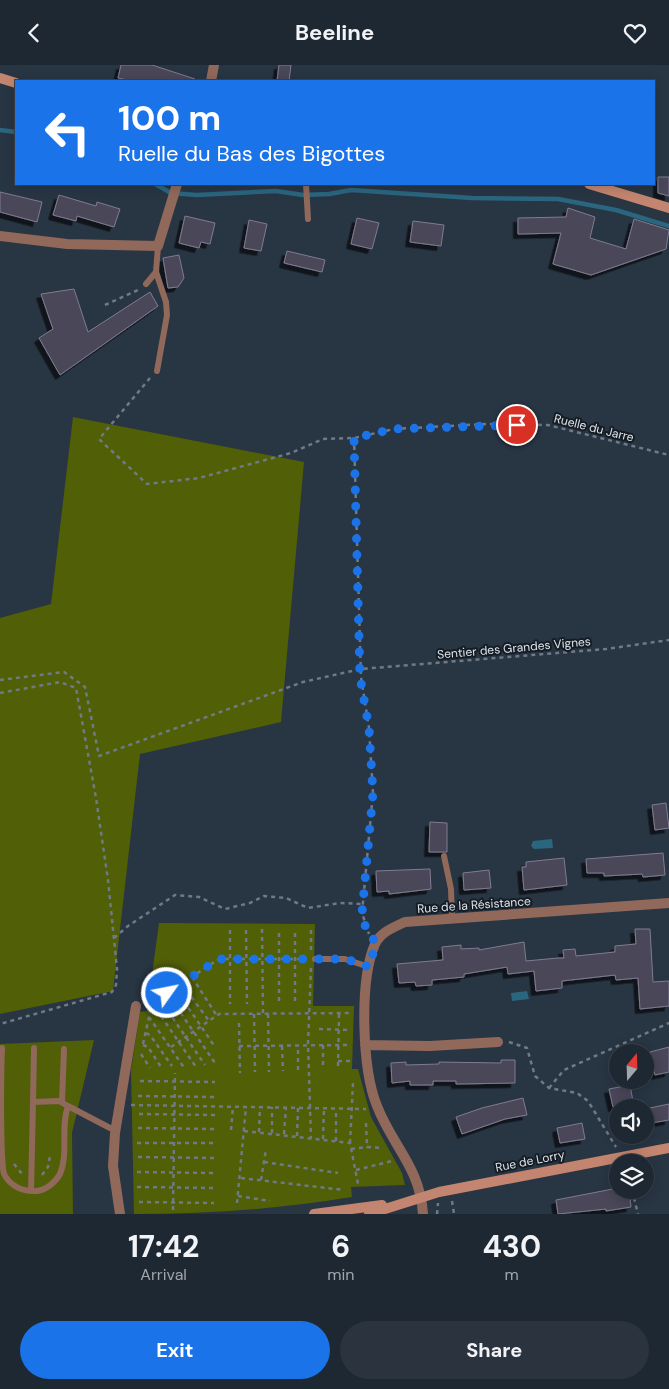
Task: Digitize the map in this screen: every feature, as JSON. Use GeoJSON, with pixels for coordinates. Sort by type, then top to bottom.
{"type":"FeatureCollection","features":[{"type":"Feature","properties":{"kind":"street"},"geometry":{"type":"LineString","coordinates":[[211,80],[214,65]]}},
{"type":"Feature","properties":{"kind":"street"},"geometry":{"type":"LineString","coordinates":[[0,78],[15,83]]}},
{"type":"Feature","properties":{"kind":"street"},"geometry":{"type":"LineString","coordinates":[[592,185],[669,208]]}},
{"type":"Feature","properties":{"kind":"street"},"geometry":{"type":"LineString","coordinates":[[0,236],[67,244],[158,246],[177,186]]}},
{"type":"Feature","properties":{"kind":"street","name":"Rue de la Résistance"},"geometry":{"type":"LineString","coordinates":[[376,943],[387,931],[405,922],[669,903]]}},
{"type":"Feature","properties":{"kind":"street"},"geometry":{"type":"LineString","coordinates":[[376,943],[369,967],[365,1016],[365,1045],[369,1078],[377,1107],[417,1179],[422,1197],[423,1214]]}},
{"type":"Feature","properties":{"kind":"street"},"geometry":{"type":"LineString","coordinates":[[120,1214],[114,1165],[116,1128],[136,1010]]}},
{"type":"Feature","properties":{"kind":"street"},"geometry":{"type":"LineString","coordinates":[[365,1045],[430,1047],[498,1042]]}},
{"type":"Feature","properties":{"kind":"street","name":"Rue de Lorry"},"geometry":{"type":"LineString","coordinates":[[637,1154],[669,1148]]}},
{"type":"Feature","properties":{"kind":"street","name":"Rue de Lorry"},"geometry":{"type":"LineString","coordinates":[[369,1214],[422,1197],[609,1159]]}},
{"type":"Feature","properties":{"kind":"street","name":"Rue de Lorry"},"geometry":{"type":"LineString","coordinates":[[314,1214],[396,1204]]}},
{"type":"Feature","properties":{"kind":"lane"},"geometry":{"type":"LineString","coordinates":[[306,185],[308,219]]}},
{"type":"Feature","properties":{"kind":"lane"},"geometry":{"type":"LineString","coordinates":[[157,371],[167,315],[166,302],[156,272],[158,246]]}},
{"type":"Feature","properties":{"kind":"lane"},"geometry":{"type":"LineString","coordinates":[[146,284],[156,272]]}},
{"type":"Feature","properties":{"kind":"lane"},"geometry":{"type":"LineString","coordinates":[[444,856],[450,889],[452,919]]}},
{"type":"Feature","properties":{"kind":"lane"},"geometry":{"type":"LineString","coordinates":[[313,959],[346,959],[369,967]]}},
{"type":"Feature","properties":{"kind":"lane"},"geometry":{"type":"LineString","coordinates":[[2,1048],[1,1167],[11,1184],[31,1191],[46,1188],[57,1179],[60,1173],[63,1160],[65,1104],[64,1049]]}},
{"type":"Feature","properties":{"kind":"lane"},"geometry":{"type":"LineString","coordinates":[[31,1191],[34,1048]]}},
{"type":"Feature","properties":{"kind":"lane"},"geometry":{"type":"LineString","coordinates":[[33,1102],[65,1104],[110,1128],[116,1128]]}},
{"type":"Feature","properties":{"kind":"path"},"geometry":{"type":"LineString","coordinates":[[105,305],[133,293],[146,284]]}},
{"type":"Feature","properties":{"kind":"path","name":"Ruelle du Jarre"},"geometry":{"type":"LineString","coordinates":[[157,371],[99,439],[147,484],[199,478],[291,453],[323,439],[354,438],[394,429],[486,424],[548,425],[669,455]]}},
{"type":"Feature","properties":{"kind":"path"},"geometry":{"type":"LineString","coordinates":[[354,438],[361,669],[369,728],[373,793],[362,913],[366,929],[376,943]]}},
{"type":"Feature","properties":{"kind":"path","name":"Sentier des Grandes Vignes"},"geometry":{"type":"LineString","coordinates":[[0,680],[64,672],[85,687],[99,756],[303,682],[361,669],[606,649],[669,640]]}},
{"type":"Feature","properties":{"kind":"path"},"geometry":{"type":"LineString","coordinates":[[0,693],[60,682],[76,688],[96,798],[117,969],[116,985],[112,992],[0,1024]]}},
{"type":"Feature","properties":{"kind":"path"},"geometry":{"type":"LineString","coordinates":[[114,938],[128,926],[175,895],[199,897],[225,909],[250,903],[264,896],[286,898],[308,908],[340,903],[363,903]]}},
{"type":"Feature","properties":{"kind":"path"},"geometry":{"type":"LineString","coordinates":[[262,929],[263,1014]]}},
{"type":"Feature","properties":{"kind":"path"},"geometry":{"type":"LineString","coordinates":[[295,929],[295,1001]]}},
{"type":"Feature","properties":{"kind":"path"},"geometry":{"type":"LineString","coordinates":[[311,929],[313,959],[308,1045],[311,1138]]}},
{"type":"Feature","properties":{"kind":"path"},"geometry":{"type":"LineString","coordinates":[[230,930],[230,1004]]}},
{"type":"Feature","properties":{"kind":"path"},"geometry":{"type":"LineString","coordinates":[[246,930],[247,1004]]}},
{"type":"Feature","properties":{"kind":"path"},"geometry":{"type":"LineString","coordinates":[[279,930],[279,1001]]}},
{"type":"Feature","properties":{"kind":"path"},"geometry":{"type":"LineString","coordinates":[[152,1003],[219,959],[313,959]]}},
{"type":"Feature","properties":{"kind":"path"},"geometry":{"type":"LineString","coordinates":[[192,977],[217,1016]]}},
{"type":"Feature","properties":{"kind":"path"},"geometry":{"type":"LineString","coordinates":[[182,984],[209,1021]]}},
{"type":"Feature","properties":{"kind":"path"},"geometry":{"type":"LineString","coordinates":[[175,988],[215,1047]]}},
{"type":"Feature","properties":{"kind":"path"},"geometry":{"type":"LineString","coordinates":[[167,993],[214,1063]]}},
{"type":"Feature","properties":{"kind":"path"},"geometry":{"type":"LineString","coordinates":[[159,999],[205,1065]]}},
{"type":"Feature","properties":{"kind":"path"},"geometry":{"type":"LineString","coordinates":[[150,1068],[141,1056],[152,1003]]}},
{"type":"Feature","properties":{"kind":"path"},"geometry":{"type":"LineString","coordinates":[[152,1003],[196,1067]]}},
{"type":"Feature","properties":{"kind":"path"},"geometry":{"type":"LineString","coordinates":[[136,1010],[150,1017],[185,1069]]}},
{"type":"Feature","properties":{"kind":"path"},"geometry":{"type":"LineString","coordinates":[[338,1066],[339,1013]]}},
{"type":"Feature","properties":{"kind":"path"},"geometry":{"type":"LineString","coordinates":[[171,1047],[217,1016],[339,1013],[365,1016]]}},
{"type":"Feature","properties":{"kind":"path"},"geometry":{"type":"LineString","coordinates":[[254,1014],[255,1072]]}},
{"type":"Feature","properties":{"kind":"path"},"geometry":{"type":"LineString","coordinates":[[268,1014],[269,1072]]}},
{"type":"Feature","properties":{"kind":"path"},"geometry":{"type":"LineString","coordinates":[[239,1023],[240,1073]]}},
{"type":"Feature","properties":{"kind":"path"},"geometry":{"type":"LineString","coordinates":[[548,1088],[564,1071],[669,1023]]}},
{"type":"Feature","properties":{"kind":"path"},"geometry":{"type":"LineString","coordinates":[[319,1029],[351,1030]]}},
{"type":"Feature","properties":{"kind":"path"},"geometry":{"type":"LineString","coordinates":[[146,1033],[150,1035],[172,1066]]}},
{"type":"Feature","properties":{"kind":"path"},"geometry":{"type":"LineString","coordinates":[[498,1042],[510,1042],[527,1048],[535,1076],[548,1088],[577,1093],[588,1101],[619,1154]]}},
{"type":"Feature","properties":{"kind":"path"},"geometry":{"type":"LineString","coordinates":[[143,1045],[148,1047],[161,1067]]}},
{"type":"Feature","properties":{"kind":"path"},"geometry":{"type":"LineString","coordinates":[[298,1045],[298,1070]]}},
{"type":"Feature","properties":{"kind":"path"},"geometry":{"type":"LineString","coordinates":[[323,1045],[323,1067]]}},
{"type":"Feature","properties":{"kind":"path"},"geometry":{"type":"LineString","coordinates":[[239,1046],[348,1045]]}},
{"type":"Feature","properties":{"kind":"path"},"geometry":{"type":"LineString","coordinates":[[282,1046],[283,1071]]}},
{"type":"Feature","properties":{"kind":"path"},"geometry":{"type":"LineString","coordinates":[[338,1061],[350,1061]]}},
{"type":"Feature","properties":{"kind":"path"},"geometry":{"type":"LineString","coordinates":[[173,1210],[175,1073]]}},
{"type":"Feature","properties":{"kind":"path"},"geometry":{"type":"LineString","coordinates":[[140,1081],[214,1081]]}},
{"type":"Feature","properties":{"kind":"path"},"geometry":{"type":"LineString","coordinates":[[353,1083],[350,1143],[358,1184]]}},
{"type":"Feature","properties":{"kind":"path"},"geometry":{"type":"LineString","coordinates":[[138,1095],[215,1097]]}},
{"type":"Feature","properties":{"kind":"path"},"geometry":{"type":"LineString","coordinates":[[120,1105],[324,1109],[377,1107]]}},
{"type":"Feature","properties":{"kind":"path"},"geometry":{"type":"LineString","coordinates":[[231,1130],[233,1107]]}},
{"type":"Feature","properties":{"kind":"path"},"geometry":{"type":"LineString","coordinates":[[237,1203],[241,1177],[246,1107]]}},
{"type":"Feature","properties":{"kind":"path"},"geometry":{"type":"LineString","coordinates":[[259,1132],[260,1107]]}},
{"type":"Feature","properties":{"kind":"path"},"geometry":{"type":"LineString","coordinates":[[272,1107],[272,1133]]}},
{"type":"Feature","properties":{"kind":"path"},"geometry":{"type":"LineString","coordinates":[[284,1135],[286,1108]]}},
{"type":"Feature","properties":{"kind":"path"},"geometry":{"type":"LineString","coordinates":[[297,1136],[298,1108]]}},
{"type":"Feature","properties":{"kind":"path"},"geometry":{"type":"LineString","coordinates":[[323,1139],[324,1109]]}},
{"type":"Feature","properties":{"kind":"path"},"geometry":{"type":"LineString","coordinates":[[336,1109],[336,1141]]}},
{"type":"Feature","properties":{"kind":"path"},"geometry":{"type":"LineString","coordinates":[[139,1114],[215,1115]]}},
{"type":"Feature","properties":{"kind":"path"},"geometry":{"type":"LineString","coordinates":[[366,1123],[367,1147]]}},
{"type":"Feature","properties":{"kind":"path"},"geometry":{"type":"LineString","coordinates":[[138,1128],[214,1129]]}},
{"type":"Feature","properties":{"kind":"path"},"geometry":{"type":"LineString","coordinates":[[244,1131],[350,1143]]}},
{"type":"Feature","properties":{"kind":"path"},"geometry":{"type":"LineString","coordinates":[[138,1143],[214,1143]]}},
{"type":"Feature","properties":{"kind":"path"},"geometry":{"type":"LineString","coordinates":[[351,1149],[367,1147],[384,1148]]}},
{"type":"Feature","properties":{"kind":"path"},"geometry":{"type":"LineString","coordinates":[[261,1180],[266,1149]]}},
{"type":"Feature","properties":{"kind":"path"},"geometry":{"type":"LineString","coordinates":[[138,1157],[214,1158]]}},
{"type":"Feature","properties":{"kind":"path"},"geometry":{"type":"LineString","coordinates":[[356,1169],[392,1161]]}},
{"type":"Feature","properties":{"kind":"path"},"geometry":{"type":"LineString","coordinates":[[264,1162],[338,1173]]}},
{"type":"Feature","properties":{"kind":"path"},"geometry":{"type":"LineString","coordinates":[[137,1173],[214,1173]]}},
{"type":"Feature","properties":{"kind":"path"},"geometry":{"type":"LineString","coordinates":[[241,1177],[344,1189]]}},
{"type":"Feature","properties":{"kind":"path"},"geometry":{"type":"LineString","coordinates":[[137,1187],[213,1188]]}},
{"type":"Feature","properties":{"kind":"path"},"geometry":{"type":"LineString","coordinates":[[238,1196],[270,1201]]}},
{"type":"Feature","properties":{"kind":"path"},"geometry":{"type":"LineString","coordinates":[[634,1199],[638,1214]]}},
{"type":"Feature","properties":{"kind":"path"},"geometry":{"type":"LineString","coordinates":[[139,1202],[214,1203]]}},
{"type":"Feature","properties":{"kind":"green space"},"geometry":{"type":"Polygon","coordinates":[[[73,417],[304,462],[281,722],[140,754],[113,991],[0,1014],[0,618],[51,604],[73,417]]]}},
{"type":"Feature","properties":{"kind":"green space"},"geometry":{"type":"Polygon","coordinates":[[[159,923],[315,924],[313,1006],[354,1006],[352,1069],[358,1069],[371,1117],[402,1173],[405,1185],[351,1187],[352,1197],[271,1208],[216,1212],[134,1214],[131,1070],[140,1012],[147,1011],[159,923]]]}},
{"type":"Feature","properties":{"kind":"green space"},"geometry":{"type":"Polygon","coordinates":[[[94,1040],[72,1133],[73,1214],[0,1214],[0,1044],[94,1040]]]}},
{"type":"Feature","properties":{"kind":"water"},"geometry":{"type":"Polygon","coordinates":[[[552,839],[553,848],[534,849],[531,846],[533,841],[552,839]]]}},
{"type":"Feature","properties":{"kind":"water"},"geometry":{"type":"Polygon","coordinates":[[[527,991],[529,999],[512,1001],[511,993],[527,991]]]}},
{"type":"Feature","properties":{"kind":"building"},"geometry":{"type":"Polygon","coordinates":[[[121,65],[152,65],[195,79],[127,80],[118,78],[121,65]]]}},
{"type":"Feature","properties":{"kind":"building"},"geometry":{"type":"Polygon","coordinates":[[[279,65],[291,65],[289,80],[277,80],[279,65]]]}},
{"type":"Feature","properties":{"kind":"building"},"geometry":{"type":"Polygon","coordinates":[[[658,177],[669,177],[669,196],[658,193],[658,177]]]}},
{"type":"Feature","properties":{"kind":"building"},"geometry":{"type":"Polygon","coordinates":[[[0,192],[42,202],[37,222],[0,212],[0,192]]]}},
{"type":"Feature","properties":{"kind":"building"},"geometry":{"type":"Polygon","coordinates":[[[59,195],[96,206],[97,202],[120,209],[114,227],[77,216],[76,221],[53,215],[59,195]]]}},
{"type":"Feature","properties":{"kind":"building"},"geometry":{"type":"Polygon","coordinates":[[[568,208],[595,217],[590,238],[626,249],[634,219],[669,230],[666,249],[591,275],[553,264],[561,233],[518,234],[518,218],[566,217],[568,208]]]}},
{"type":"Feature","properties":{"kind":"building"},"geometry":{"type":"Polygon","coordinates":[[[185,216],[215,223],[210,244],[201,242],[199,248],[179,243],[185,216]]]}},
{"type":"Feature","properties":{"kind":"building"},"geometry":{"type":"Polygon","coordinates":[[[357,218],[379,223],[372,249],[351,244],[357,218]]]}},
{"type":"Feature","properties":{"kind":"building"},"geometry":{"type":"Polygon","coordinates":[[[249,220],[267,224],[261,251],[244,248],[249,220]]]}},
{"type":"Feature","properties":{"kind":"building"},"geometry":{"type":"Polygon","coordinates":[[[413,221],[444,225],[441,246],[410,242],[413,221]]]}},
{"type":"Feature","properties":{"kind":"building"},"geometry":{"type":"Polygon","coordinates":[[[287,251],[325,260],[322,272],[284,263],[287,251]]]}},
{"type":"Feature","properties":{"kind":"building"},"geometry":{"type":"Polygon","coordinates":[[[179,255],[184,278],[178,287],[168,288],[163,258],[179,255]]]}},
{"type":"Feature","properties":{"kind":"building"},"geometry":{"type":"Polygon","coordinates":[[[74,289],[88,332],[150,292],[158,306],[60,375],[39,338],[53,329],[41,294],[74,289]]]}},
{"type":"Feature","properties":{"kind":"building"},"geometry":{"type":"Polygon","coordinates":[[[666,803],[669,828],[655,830],[652,805],[666,803]]]}},
{"type":"Feature","properties":{"kind":"building"},"geometry":{"type":"Polygon","coordinates":[[[430,822],[447,823],[447,852],[429,852],[430,822]]]}},
{"type":"Feature","properties":{"kind":"building"},"geometry":{"type":"Polygon","coordinates":[[[663,853],[665,875],[643,877],[642,874],[604,876],[604,873],[587,873],[586,859],[663,853]]]}},
{"type":"Feature","properties":{"kind":"building"},"geometry":{"type":"Polygon","coordinates":[[[564,858],[567,885],[524,890],[522,867],[526,867],[526,862],[564,858]]]}},
{"type":"Feature","properties":{"kind":"building"},"geometry":{"type":"Polygon","coordinates":[[[430,869],[431,889],[389,894],[389,891],[377,892],[376,871],[430,869]]]}},
{"type":"Feature","properties":{"kind":"building"},"geometry":{"type":"Polygon","coordinates":[[[489,870],[491,888],[464,890],[463,873],[489,870]]]}},
{"type":"Feature","properties":{"kind":"building"},"geometry":{"type":"Polygon","coordinates":[[[635,929],[650,929],[653,982],[669,981],[669,1006],[640,1009],[638,978],[616,980],[615,975],[562,981],[562,988],[536,991],[534,971],[508,974],[507,967],[464,974],[464,977],[432,980],[432,985],[416,986],[415,982],[399,983],[397,964],[443,960],[442,947],[461,945],[461,949],[479,948],[479,950],[524,942],[526,961],[564,958],[563,950],[575,949],[576,956],[615,952],[615,946],[636,944],[635,929]]]}},
{"type":"Feature","properties":{"kind":"building"},"geometry":{"type":"Polygon","coordinates":[[[669,1047],[669,1072],[655,1075],[654,1051],[669,1047]]]}},
{"type":"Feature","properties":{"kind":"building"},"geometry":{"type":"Polygon","coordinates":[[[501,1060],[515,1060],[515,1083],[456,1084],[456,1081],[433,1081],[433,1085],[410,1085],[410,1081],[392,1083],[391,1063],[406,1062],[406,1065],[439,1064],[439,1062],[501,1063],[501,1060]]]}},
{"type":"Feature","properties":{"kind":"building"},"geometry":{"type":"Polygon","coordinates":[[[609,1089],[631,1089],[633,1099],[611,1099],[609,1089]]]}},
{"type":"Feature","properties":{"kind":"building"},"geometry":{"type":"Polygon","coordinates":[[[523,1098],[527,1115],[505,1119],[462,1134],[456,1117],[482,1108],[523,1098]]]}},
{"type":"Feature","properties":{"kind":"building"},"geometry":{"type":"Polygon","coordinates":[[[669,1104],[669,1120],[654,1122],[654,1107],[669,1104]]]}},
{"type":"Feature","properties":{"kind":"building"},"geometry":{"type":"Polygon","coordinates":[[[582,1123],[585,1139],[560,1143],[557,1128],[582,1123]]]}},
{"type":"Feature","properties":{"kind":"building"},"geometry":{"type":"Polygon","coordinates":[[[609,1190],[609,1199],[630,1199],[631,1207],[606,1211],[606,1209],[558,1214],[556,1200],[609,1190]]]}},
{"type":"Feature","properties":{"kind":"waterway"},"geometry":{"type":"LineString","coordinates":[[0,130],[15,132]]}},
{"type":"Feature","properties":{"kind":"waterway"},"geometry":{"type":"LineString","coordinates":[[157,185],[171,193],[197,195],[276,191],[303,195],[329,194],[351,190],[472,198],[558,199],[616,210],[669,226]]}},
{"type":"Feature","properties":{"kind":"route"},"geometry":{"type":"LineString","coordinates":[[167,993],[219,959],[346,959],[369,967],[376,943],[366,929],[362,913],[370,846],[373,793],[369,728],[360,677],[354,438],[394,429],[486,424],[517,425]]}}]}
